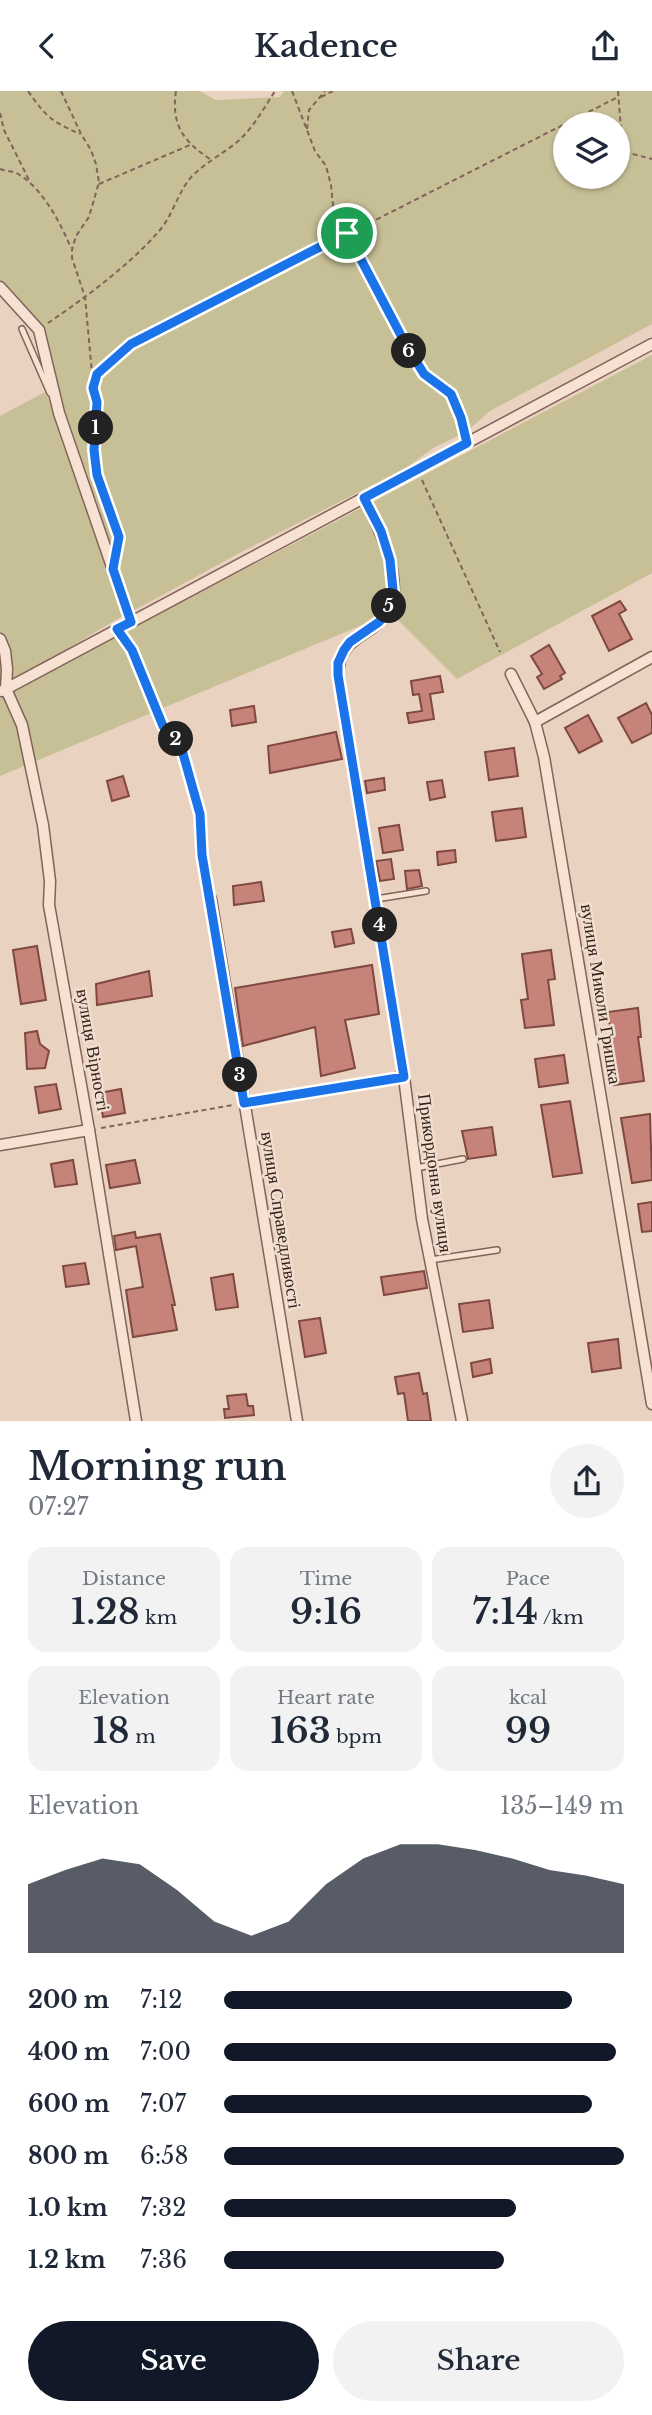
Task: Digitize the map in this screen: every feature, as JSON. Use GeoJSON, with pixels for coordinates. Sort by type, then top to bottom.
{"type":"FeatureCollection","features":[{"type":"Feature","properties":{"kind":"street"},"geometry":{"type":"LineString","coordinates":[[0,287],[39,330],[59,413],[131,622]]}},
{"type":"Feature","properties":{"kind":"street"},"geometry":{"type":"LineString","coordinates":[[3,691],[652,344]]}},
{"type":"Feature","properties":{"kind":"street","name":"Прикордонна вулиця"},"geometry":{"type":"LineString","coordinates":[[364,498],[381,531],[390,560],[393,590],[388,612],[379,622],[350,642],[344,650],[338,663],[338,675],[404,1077],[430,1260],[463,1421]]}},
{"type":"Feature","properties":{"kind":"street"},"geometry":{"type":"LineString","coordinates":[[0,639],[5,651],[7,669],[3,691]]}},
{"type":"Feature","properties":{"kind":"street"},"geometry":{"type":"LineString","coordinates":[[535,722],[650,663]]}},
{"type":"Feature","properties":{"kind":"street","name":"вулиця Миколи Гришка"},"geometry":{"type":"LineString","coordinates":[[511,674],[535,722],[544,757],[652,1404]]}},
{"type":"Feature","properties":{"kind":"street","name":"вулиця Вірності"},"geometry":{"type":"LineString","coordinates":[[3,691],[22,725],[43,825],[50,881],[49,905],[136,1421]]}},
{"type":"Feature","properties":{"kind":"street","name":"вулиця Справедливості"},"geometry":{"type":"LineString","coordinates":[[211,899],[297,1421]]}},
{"type":"Feature","properties":{"kind":"street"},"geometry":{"type":"LineString","coordinates":[[244,1103],[404,1077]]}},
{"type":"Feature","properties":{"kind":"street"},"geometry":{"type":"LineString","coordinates":[[0,1145],[89,1130]]}},
{"type":"Feature","properties":{"kind":"lane"},"geometry":{"type":"LineString","coordinates":[[22,328],[59,413]]}},
{"type":"Feature","properties":{"kind":"lane"},"geometry":{"type":"LineString","coordinates":[[376,899],[426,891]]}},
{"type":"Feature","properties":{"kind":"lane"},"geometry":{"type":"LineString","coordinates":[[416,1168],[463,1159]]}},
{"type":"Feature","properties":{"kind":"lane"},"geometry":{"type":"LineString","coordinates":[[430,1260],[497,1250]]}},
{"type":"Feature","properties":{"kind":"path"},"geometry":{"type":"LineString","coordinates":[[29,91],[52,121],[81,134]]}},
{"type":"Feature","properties":{"kind":"path"},"geometry":{"type":"LineString","coordinates":[[61,91],[96,164],[98,184],[89,217],[76,236],[72,258],[85,297],[93,388],[97,402],[94,450],[97,475],[119,537],[113,569]]}},
{"type":"Feature","properties":{"kind":"path"},"geometry":{"type":"LineString","coordinates":[[176,91],[174,106],[179,126],[190,145],[210,159]]}},
{"type":"Feature","properties":{"kind":"path"},"geometry":{"type":"LineString","coordinates":[[39,330],[85,297],[157,233],[172,215],[179,195],[191,178],[210,159],[238,141],[275,91]]}},
{"type":"Feature","properties":{"kind":"path"},"geometry":{"type":"LineString","coordinates":[[292,91],[315,151],[326,166],[334,215],[339,227],[347,233],[424,374],[451,394],[467,443]]}},
{"type":"Feature","properties":{"kind":"path"},"geometry":{"type":"LineString","coordinates":[[308,134],[309,110],[325,91]]}},
{"type":"Feature","properties":{"kind":"path"},"geometry":{"type":"LineString","coordinates":[[317,99],[333,91]]}},
{"type":"Feature","properties":{"kind":"path"},"geometry":{"type":"LineString","coordinates":[[618,91],[622,142],[629,153],[652,159]]}},
{"type":"Feature","properties":{"kind":"path"},"geometry":{"type":"LineString","coordinates":[[93,388],[97,374],[131,344],[618,97]]}},
{"type":"Feature","properties":{"kind":"path"},"geometry":{"type":"LineString","coordinates":[[0,113],[4,130],[31,183],[61,223],[72,250]]}},
{"type":"Feature","properties":{"kind":"path"},"geometry":{"type":"LineString","coordinates":[[98,184],[190,145]]}},
{"type":"Feature","properties":{"kind":"path"},"geometry":{"type":"LineString","coordinates":[[0,169],[31,183]]}},
{"type":"Feature","properties":{"kind":"path"},"geometry":{"type":"LineString","coordinates":[[418,469],[500,652]]}},
{"type":"Feature","properties":{"kind":"path"},"geometry":{"type":"LineString","coordinates":[[117,629],[132,650],[163,726],[180,743],[200,814],[202,855],[211,899]]}},
{"type":"Feature","properties":{"kind":"path"},"geometry":{"type":"LineString","coordinates":[[89,1130],[244,1103]]}},
{"type":"Feature","properties":{"kind":"shaded area"},"geometry":{"type":"Polygon","coordinates":[[[0,91],[199,91],[216,100],[280,97],[284,91],[652,91],[652,324],[490,411],[466,432],[433,448],[406,468],[131,612],[63,412],[46,333],[0,285],[0,91]]]}},
{"type":"Feature","properties":{"kind":"shaded area"},"geometry":{"type":"Polygon","coordinates":[[[652,355],[652,573],[457,679],[391,613],[0,776],[0,698],[652,355]]]}},
{"type":"Feature","properties":{"kind":"shaded area"},"geometry":{"type":"Polygon","coordinates":[[[45,392],[56,415],[124,615],[47,661],[0,684],[0,416],[45,392]]]}},
{"type":"Feature","properties":{"kind":"building"},"geometry":{"type":"Polygon","coordinates":[[[620,601],[626,610],[619,614],[632,639],[609,651],[592,616],[620,601]]]}},
{"type":"Feature","properties":{"kind":"building"},"geometry":{"type":"Polygon","coordinates":[[[549,645],[565,673],[560,676],[562,679],[544,689],[537,677],[542,674],[531,656],[549,645]]]}},
{"type":"Feature","properties":{"kind":"building"},"geometry":{"type":"Polygon","coordinates":[[[440,676],[443,692],[430,694],[434,719],[409,723],[407,713],[422,711],[419,694],[413,695],[411,681],[440,676]]]}},
{"type":"Feature","properties":{"kind":"building"},"geometry":{"type":"Polygon","coordinates":[[[646,703],[652,715],[652,733],[632,743],[618,718],[646,703]]]}},
{"type":"Feature","properties":{"kind":"building"},"geometry":{"type":"Polygon","coordinates":[[[254,706],[256,722],[232,726],[230,710],[254,706]]]}},
{"type":"Feature","properties":{"kind":"building"},"geometry":{"type":"Polygon","coordinates":[[[588,715],[602,741],[579,753],[565,728],[588,715]]]}},
{"type":"Feature","properties":{"kind":"building"},"geometry":{"type":"Polygon","coordinates":[[[336,732],[342,759],[270,773],[268,746],[336,732]]]}},
{"type":"Feature","properties":{"kind":"building"},"geometry":{"type":"Polygon","coordinates":[[[514,748],[518,776],[489,780],[485,752],[514,748]]]}},
{"type":"Feature","properties":{"kind":"building"},"geometry":{"type":"Polygon","coordinates":[[[123,776],[129,796],[112,801],[107,781],[123,776]]]}},
{"type":"Feature","properties":{"kind":"building"},"geometry":{"type":"Polygon","coordinates":[[[384,778],[385,790],[367,793],[365,781],[384,778]]]}},
{"type":"Feature","properties":{"kind":"building"},"geometry":{"type":"Polygon","coordinates":[[[442,780],[445,797],[430,800],[427,782],[442,780]]]}},
{"type":"Feature","properties":{"kind":"building"},"geometry":{"type":"Polygon","coordinates":[[[522,808],[526,837],[496,841],[492,812],[522,808]]]}},
{"type":"Feature","properties":{"kind":"building"},"geometry":{"type":"Polygon","coordinates":[[[399,825],[403,850],[383,853],[379,828],[399,825]]]}},
{"type":"Feature","properties":{"kind":"building"},"geometry":{"type":"Polygon","coordinates":[[[455,850],[456,862],[438,865],[437,852],[455,850]]]}},
{"type":"Feature","properties":{"kind":"building"},"geometry":{"type":"Polygon","coordinates":[[[391,859],[394,879],[380,881],[376,861],[391,859]]]}},
{"type":"Feature","properties":{"kind":"building"},"geometry":{"type":"Polygon","coordinates":[[[419,870],[422,886],[407,889],[405,871],[419,870]]]}},
{"type":"Feature","properties":{"kind":"building"},"geometry":{"type":"Polygon","coordinates":[[[261,882],[264,901],[234,905],[233,886],[261,882]]]}},
{"type":"Feature","properties":{"kind":"building"},"geometry":{"type":"Polygon","coordinates":[[[351,929],[354,943],[335,947],[332,932],[351,929]]]}},
{"type":"Feature","properties":{"kind":"building"},"geometry":{"type":"Polygon","coordinates":[[[37,946],[46,1000],[21,1004],[13,950],[37,946]]]}},
{"type":"Feature","properties":{"kind":"building"},"geometry":{"type":"Polygon","coordinates":[[[551,950],[555,979],[548,980],[554,1025],[525,1028],[521,1000],[528,999],[522,954],[551,950]]]}},
{"type":"Feature","properties":{"kind":"building"},"geometry":{"type":"Polygon","coordinates":[[[372,965],[379,1014],[345,1020],[355,1068],[321,1076],[315,1027],[243,1046],[235,988],[372,965]]]}},
{"type":"Feature","properties":{"kind":"building"},"geometry":{"type":"Polygon","coordinates":[[[149,971],[152,996],[97,1005],[96,984],[149,971]]]}},
{"type":"Feature","properties":{"kind":"building"},"geometry":{"type":"Polygon","coordinates":[[[638,1008],[641,1037],[638,1037],[644,1081],[614,1085],[611,1057],[614,1056],[608,1012],[638,1008]]]}},
{"type":"Feature","properties":{"kind":"building"},"geometry":{"type":"Polygon","coordinates":[[[37,1031],[40,1044],[49,1051],[45,1068],[27,1069],[25,1033],[37,1031]]]}},
{"type":"Feature","properties":{"kind":"building"},"geometry":{"type":"Polygon","coordinates":[[[564,1055],[568,1083],[539,1087],[535,1059],[564,1055]]]}},
{"type":"Feature","properties":{"kind":"building"},"geometry":{"type":"Polygon","coordinates":[[[56,1084],[61,1109],[39,1113],[35,1087],[56,1084]]]}},
{"type":"Feature","properties":{"kind":"building"},"geometry":{"type":"Polygon","coordinates":[[[121,1089],[125,1113],[103,1117],[99,1093],[121,1089]]]}},
{"type":"Feature","properties":{"kind":"building"},"geometry":{"type":"Polygon","coordinates":[[[570,1101],[582,1173],[553,1177],[541,1105],[570,1101]]]}},
{"type":"Feature","properties":{"kind":"building"},"geometry":{"type":"Polygon","coordinates":[[[650,1114],[652,1180],[632,1183],[621,1118],[650,1114]]]}},
{"type":"Feature","properties":{"kind":"building"},"geometry":{"type":"Polygon","coordinates":[[[492,1127],[496,1155],[468,1159],[462,1131],[492,1127]]]}},
{"type":"Feature","properties":{"kind":"building"},"geometry":{"type":"Polygon","coordinates":[[[73,1160],[77,1184],[55,1187],[51,1164],[73,1160]]]}},
{"type":"Feature","properties":{"kind":"building"},"geometry":{"type":"Polygon","coordinates":[[[135,1160],[140,1183],[110,1188],[106,1165],[135,1160]]]}},
{"type":"Feature","properties":{"kind":"building"},"geometry":{"type":"Polygon","coordinates":[[[652,1202],[652,1231],[642,1232],[638,1204],[652,1202]]]}},
{"type":"Feature","properties":{"kind":"building"},"geometry":{"type":"Polygon","coordinates":[[[135,1232],[136,1238],[160,1234],[175,1305],[172,1305],[177,1330],[133,1337],[126,1290],[143,1287],[136,1246],[116,1250],[114,1236],[135,1232]]]}},
{"type":"Feature","properties":{"kind":"building"},"geometry":{"type":"Polygon","coordinates":[[[85,1263],[89,1284],[66,1287],[63,1266],[85,1263]]]}},
{"type":"Feature","properties":{"kind":"building"},"geometry":{"type":"Polygon","coordinates":[[[424,1271],[427,1288],[384,1295],[381,1277],[424,1271]]]}},
{"type":"Feature","properties":{"kind":"building"},"geometry":{"type":"Polygon","coordinates":[[[233,1274],[238,1307],[216,1310],[211,1278],[233,1274]]]}},
{"type":"Feature","properties":{"kind":"building"},"geometry":{"type":"Polygon","coordinates":[[[489,1300],[493,1328],[463,1332],[459,1304],[489,1300]]]}},
{"type":"Feature","properties":{"kind":"building"},"geometry":{"type":"Polygon","coordinates":[[[320,1318],[326,1353],[305,1357],[299,1321],[320,1318]]]}},
{"type":"Feature","properties":{"kind":"building"},"geometry":{"type":"Polygon","coordinates":[[[618,1339],[621,1368],[592,1372],[588,1343],[618,1339]]]}},
{"type":"Feature","properties":{"kind":"building"},"geometry":{"type":"Polygon","coordinates":[[[490,1359],[492,1373],[473,1377],[471,1363],[490,1359]]]}},
{"type":"Feature","properties":{"kind":"building"},"geometry":{"type":"Polygon","coordinates":[[[419,1373],[423,1394],[427,1393],[431,1421],[408,1421],[404,1393],[398,1394],[395,1377],[419,1373]]]}},
{"type":"Feature","properties":{"kind":"building"},"geometry":{"type":"Polygon","coordinates":[[[246,1394],[248,1406],[253,1406],[254,1415],[225,1418],[224,1409],[229,1409],[227,1396],[246,1394]]]}},
{"type":"Feature","properties":{"kind":"route"},"geometry":{"type":"LineString","coordinates":[[347,233],[424,374],[451,394],[467,443],[364,498],[381,531],[390,560],[393,590],[388,612],[379,622],[350,642],[338,663],[350,756],[404,1077],[244,1103],[202,855],[200,814],[180,743],[163,726],[132,650],[117,629],[131,622],[113,569],[119,537],[97,475],[94,450],[97,402],[93,388],[97,374],[131,344],[347,233]]}}]}
